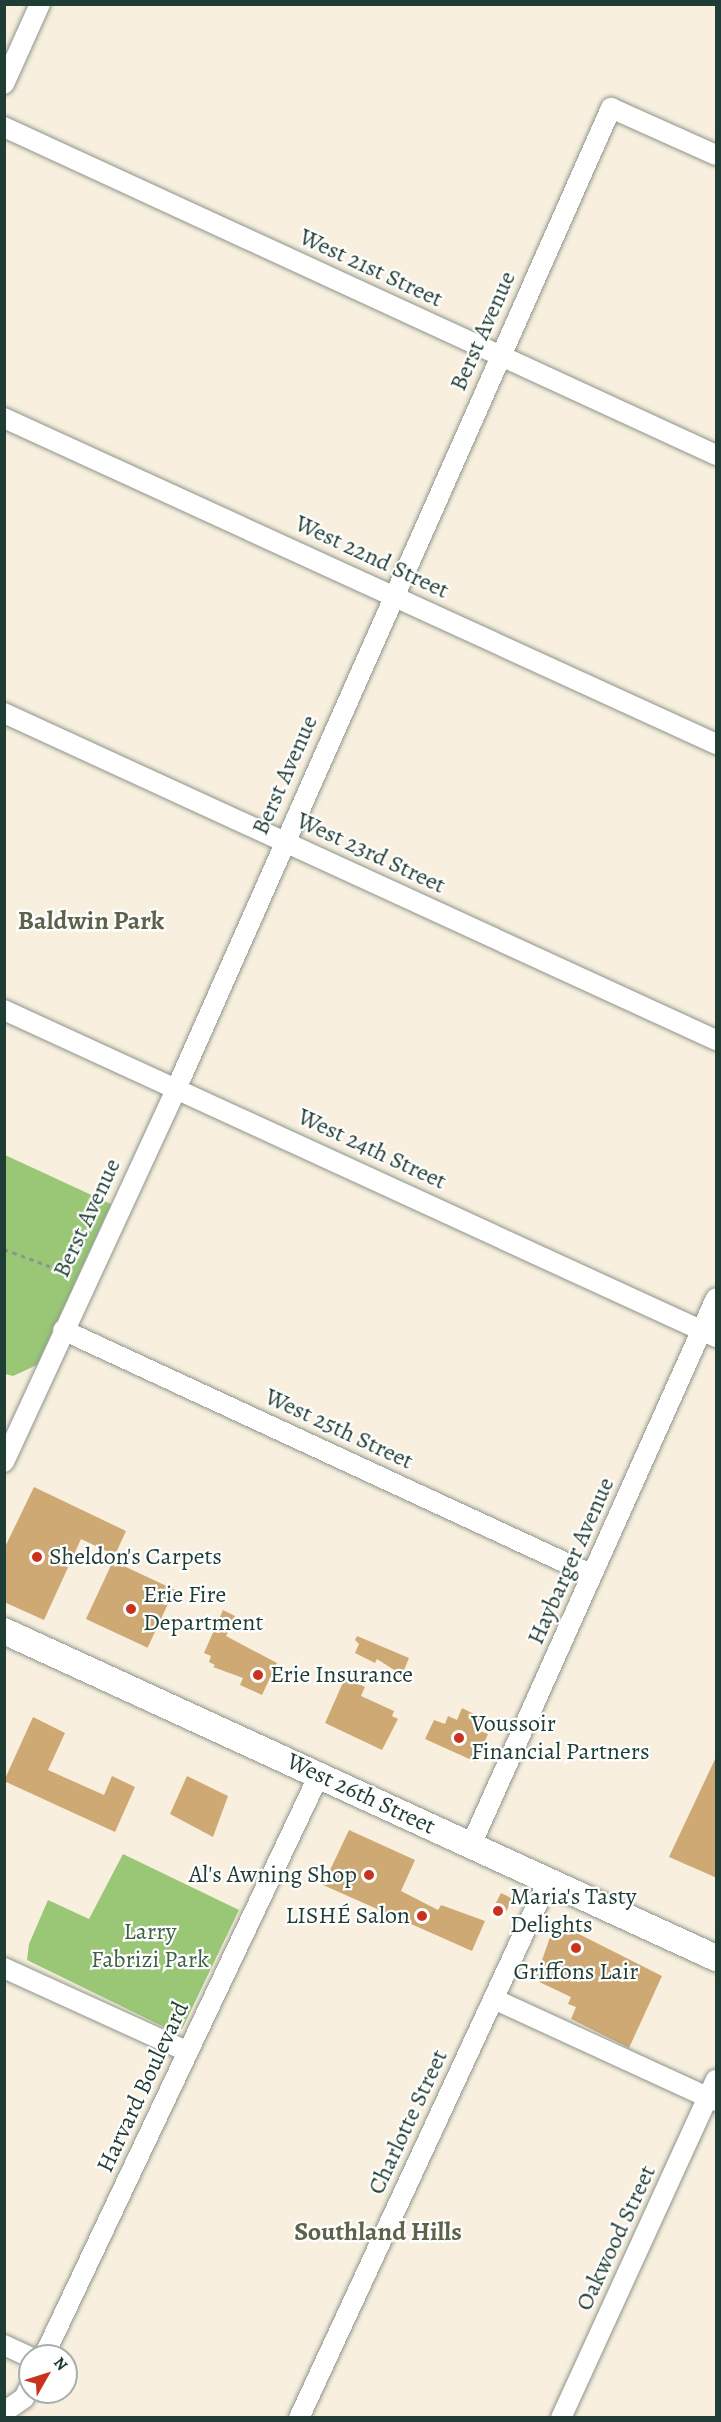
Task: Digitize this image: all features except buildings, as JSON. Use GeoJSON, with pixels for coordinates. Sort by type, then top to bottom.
{"type":"FeatureCollection","features":[{"type":"Feature","properties":{"kind":"main road","name":"West 26th Street"},"geometry":{"type":"LineString","coordinates":[[4,1631],[717,1958]]}},
{"type":"Feature","properties":{"kind":"street"},"geometry":{"type":"LineString","coordinates":[[4,84],[40,4]]}},
{"type":"Feature","properties":{"kind":"street","name":"Berst Avenue"},"geometry":{"type":"LineString","coordinates":[[4,1462],[177,1087],[283,841],[611,108],[717,155]]}},
{"type":"Feature","properties":{"kind":"street","name":"West 21st Street"},"geometry":{"type":"LineString","coordinates":[[4,128],[717,455]]}},
{"type":"Feature","properties":{"kind":"street","name":"West 22nd Street"},"geometry":{"type":"LineString","coordinates":[[4,418],[717,744]]}},
{"type":"Feature","properties":{"kind":"street","name":"West 23rd Street"},"geometry":{"type":"LineString","coordinates":[[4,713],[717,1040]]}},
{"type":"Feature","properties":{"kind":"street","name":"West 24th Street"},"geometry":{"type":"LineString","coordinates":[[4,1010],[177,1087],[709,1334]]}},
{"type":"Feature","properties":{"kind":"street","name":"Haybarger Avenue"},"geometry":{"type":"LineString","coordinates":[[471,1845],[592,1575],[709,1334],[717,1298]]}},
{"type":"Feature","properties":{"kind":"street","name":"West 25th Street"},"geometry":{"type":"LineString","coordinates":[[63,1330],[592,1575]]}},
{"type":"Feature","properties":{"kind":"street","name":"Harvard Boulevard"},"geometry":{"type":"LineString","coordinates":[[50,2344],[319,1775]]}},
{"type":"Feature","properties":{"kind":"street","name":"Charlotte Street"},"geometry":{"type":"LineString","coordinates":[[299,2418],[548,1881]]}},
{"type":"Feature","properties":{"kind":"street"},"geometry":{"type":"LineString","coordinates":[[4,1968],[188,2052]]}},
{"type":"Feature","properties":{"kind":"street"},"geometry":{"type":"LineString","coordinates":[[494,1999],[714,2093]]}},
{"type":"Feature","properties":{"kind":"street","name":"Oakwood Street"},"geometry":{"type":"LineString","coordinates":[[561,2418],[714,2093]]}},
{"type":"Feature","properties":{"kind":"street"},"geometry":{"type":"LineString","coordinates":[[4,2345],[18,2351]]}},
{"type":"Feature","properties":{"kind":"street"},"geometry":{"type":"LineString","coordinates":[[4,2412],[18,2402]]}},
{"type":"Feature","properties":{"kind":"path"},"geometry":{"type":"LineString","coordinates":[[4,1249],[39,1259],[86,1282]]}},
{"type":"Feature","properties":{"kind":"green space"},"geometry":{"type":"Polygon","coordinates":[[[5,1155],[111,1204],[37,1365],[13,1376],[5,1374],[5,1155]]]}},
{"type":"Feature","properties":{"kind":"green space","name":"Larry Fabrizi Park"},"geometry":{"type":"Polygon","coordinates":[[[123,1854],[239,1910],[182,2029],[166,2028],[27,1960],[29,1944],[48,1900],[89,1919],[123,1854]]]}},
{"type":"Feature","properties":{"kind":"place","name":"Sheldon's Carpets"},"geometry":{"type":"Point","coordinates":[37,1557]}},
{"type":"Feature","properties":{"kind":"place","name":"Erie Fire Department"},"geometry":{"type":"Point","coordinates":[131,1609]}},
{"type":"Feature","properties":{"kind":"place","name":"Erie Insurance"},"geometry":{"type":"Point","coordinates":[258,1675]}},
{"type":"Feature","properties":{"kind":"place","name":"Voussoir Financial Partners"},"geometry":{"type":"Point","coordinates":[459,1738]}},
{"type":"Feature","properties":{"kind":"place","name":"Al's Awning Shop"},"geometry":{"type":"Point","coordinates":[369,1875]}},
{"type":"Feature","properties":{"kind":"place","name":"Maria's Tasty Delights"},"geometry":{"type":"Point","coordinates":[498,1911]}},
{"type":"Feature","properties":{"kind":"place","name":"LISHÉ Salon"},"geometry":{"type":"Point","coordinates":[422,1916]}},
{"type":"Feature","properties":{"kind":"place","name":"Griffons Lair"},"geometry":{"type":"Point","coordinates":[576,1948]}},
{"type":"Feature","properties":{"kind":"district","name":"Baldwin Park"},"geometry":{"type":"Point","coordinates":[91,921]}},
{"type":"Feature","properties":{"kind":"district","name":"Southland Hills"},"geometry":{"type":"Point","coordinates":[378,2232]}}]}
